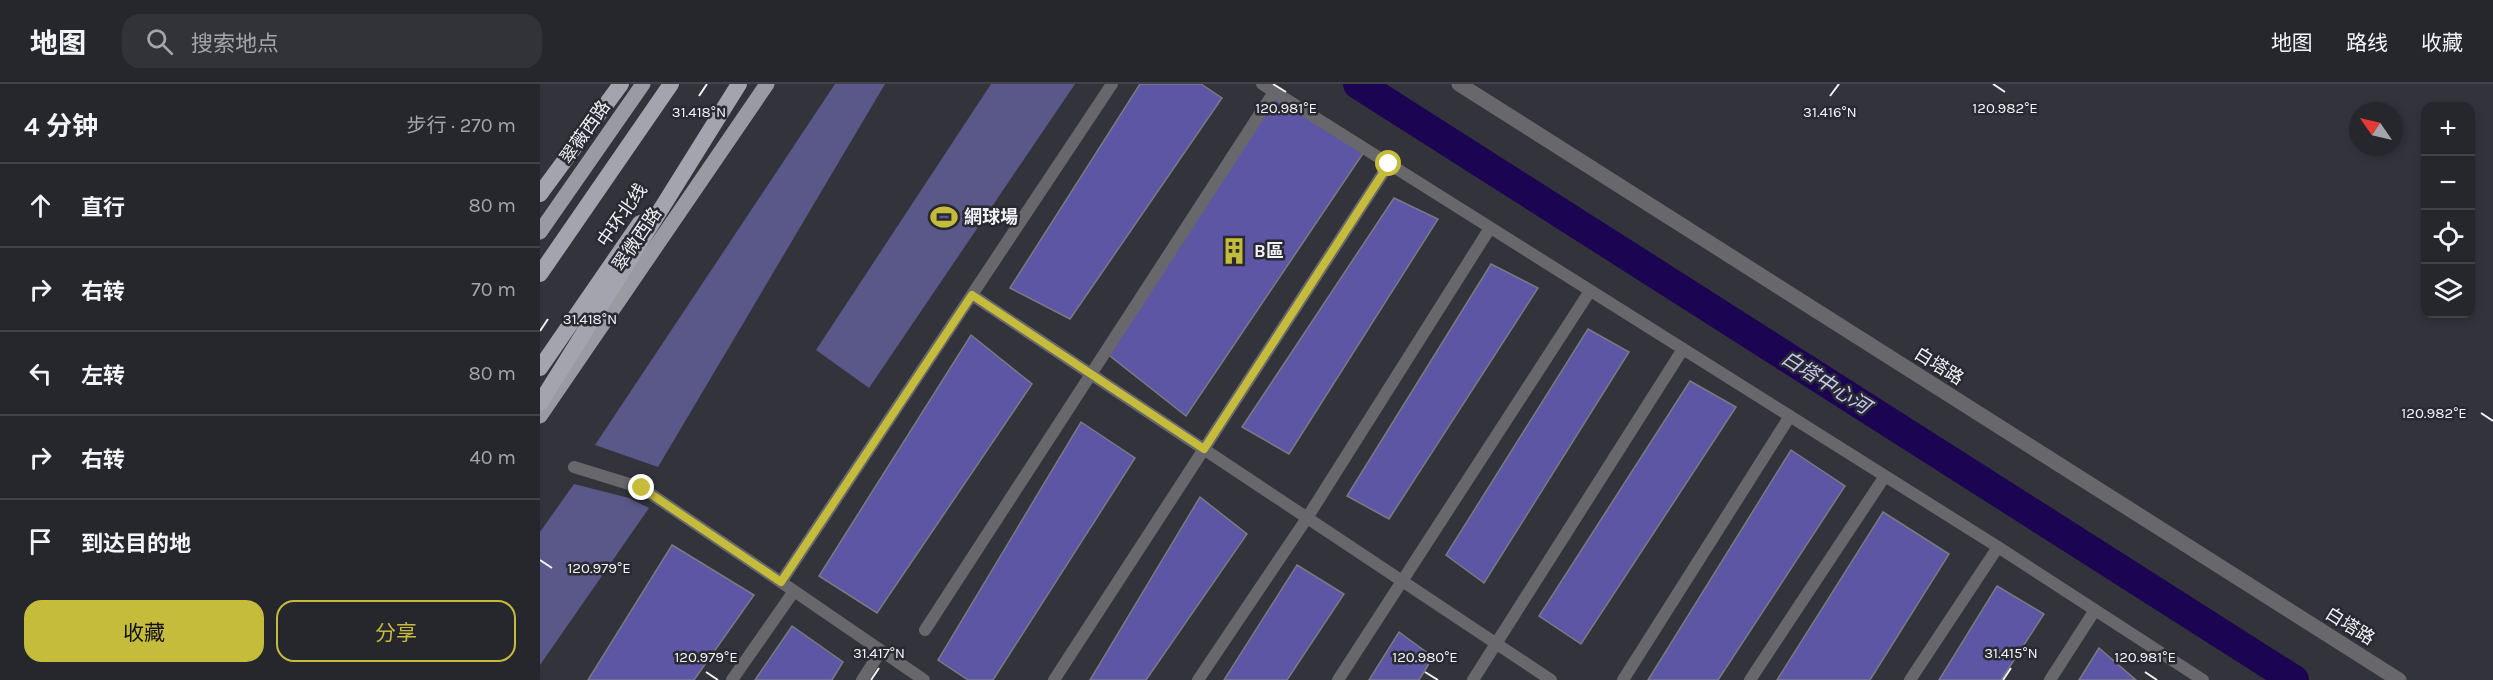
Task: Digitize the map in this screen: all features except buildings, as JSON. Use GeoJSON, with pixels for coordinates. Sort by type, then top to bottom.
{"type":"FeatureCollection","features":[{"type":"Feature","properties":{"kind":"highway"},"geometry":{"type":"LineString","coordinates":[[540,194],[621,84]]}},
{"type":"Feature","properties":{"kind":"highway","name":"中环北线"},"geometry":{"type":"LineString","coordinates":[[540,274],[671,84]]}},
{"type":"Feature","properties":{"kind":"highway"},"geometry":{"type":"LineString","coordinates":[[540,403],[737,84]]}},
{"type":"Feature","properties":{"kind":"highway","name":"中环北线"},"geometry":{"type":"LineString","coordinates":[[540,368],[737,84]]}},
{"type":"Feature","properties":{"kind":"main road","name":"翠薇西路"},"geometry":{"type":"LineString","coordinates":[[540,232],[643,84]]}},
{"type":"Feature","properties":{"kind":"main road","name":"翠微西路"},"geometry":{"type":"LineString","coordinates":[[540,416],[767,84]]}},
{"type":"Feature","properties":{"kind":"street","name":"白塔路"},"geometry":{"type":"LineString","coordinates":[[1459,84],[2399,680]]}},
{"type":"Feature","properties":{"kind":"lane"},"geometry":{"type":"LineString","coordinates":[[781,582],[1112,84]]}},
{"type":"Feature","properties":{"kind":"lane"},"geometry":{"type":"LineString","coordinates":[[1262,84],[1998,547],[2203,680]]}},
{"type":"Feature","properties":{"kind":"lane"},"geometry":{"type":"LineString","coordinates":[[925,630],[1274,92]]}},
{"type":"Feature","properties":{"kind":"lane"},"geometry":{"type":"LineString","coordinates":[[1054,680],[1389,164]]}},
{"type":"Feature","properties":{"kind":"lane"},"geometry":{"type":"LineString","coordinates":[[1198,680],[1307,518],[1490,228]]}},
{"type":"Feature","properties":{"kind":"lane"},"geometry":{"type":"LineString","coordinates":[[1338,680],[1590,291]]}},
{"type":"Feature","properties":{"kind":"lane"},"geometry":{"type":"LineString","coordinates":[[972,295],[1551,680]]}},
{"type":"Feature","properties":{"kind":"lane"},"geometry":{"type":"LineString","coordinates":[[1473,680],[1683,349]]}},
{"type":"Feature","properties":{"kind":"lane"},"geometry":{"type":"LineString","coordinates":[[1623,680],[1790,416]]}},
{"type":"Feature","properties":{"kind":"lane"},"geometry":{"type":"LineString","coordinates":[[574,467],[642,488],[924,680]]}},
{"type":"Feature","properties":{"kind":"lane"},"geometry":{"type":"LineString","coordinates":[[1750,680],[1885,476]]}},
{"type":"Feature","properties":{"kind":"lane"},"geometry":{"type":"LineString","coordinates":[[1910,680],[1998,547]]}},
{"type":"Feature","properties":{"kind":"lane"},"geometry":{"type":"LineString","coordinates":[[732,680],[794,591]]}},
{"type":"Feature","properties":{"kind":"lane"},"geometry":{"type":"LineString","coordinates":[[2050,680],[2096,610]]}},
{"type":"Feature","properties":{"kind":"lane"},"geometry":{"type":"LineString","coordinates":[[862,680],[881,651]]}},
{"type":"Feature","properties":{"kind":"shaded area"},"geometry":{"type":"Polygon","coordinates":[[[835,84],[885,84],[658,467],[595,445],[835,84]]]}},
{"type":"Feature","properties":{"kind":"shaded area","name":"網球場"},"geometry":{"type":"Polygon","coordinates":[[[991,84],[1075,84],[869,388],[816,350],[991,84]]]}},
{"type":"Feature","properties":{"kind":"shaded area"},"geometry":{"type":"Polygon","coordinates":[[[574,484],[629,498],[649,508],[540,665],[540,532],[574,484]]]}},
{"type":"Feature","properties":{"kind":"waterway","name":"白塔中心河"},"geometry":{"type":"LineString","coordinates":[[1358,84],[2294,680]]}},
{"type":"Feature","properties":{"kind":"place","name":"網球場"},"geometry":{"type":"Point","coordinates":[944,217]}},
{"type":"Feature","properties":{"kind":"place","name":"B區"},"geometry":{"type":"Point","coordinates":[1234,251]}},
{"type":"Feature","properties":{"kind":"route"},"geometry":{"type":"LineString","coordinates":[[642,488],[781,582],[972,295],[1204,449],[1389,164]]}}]}
